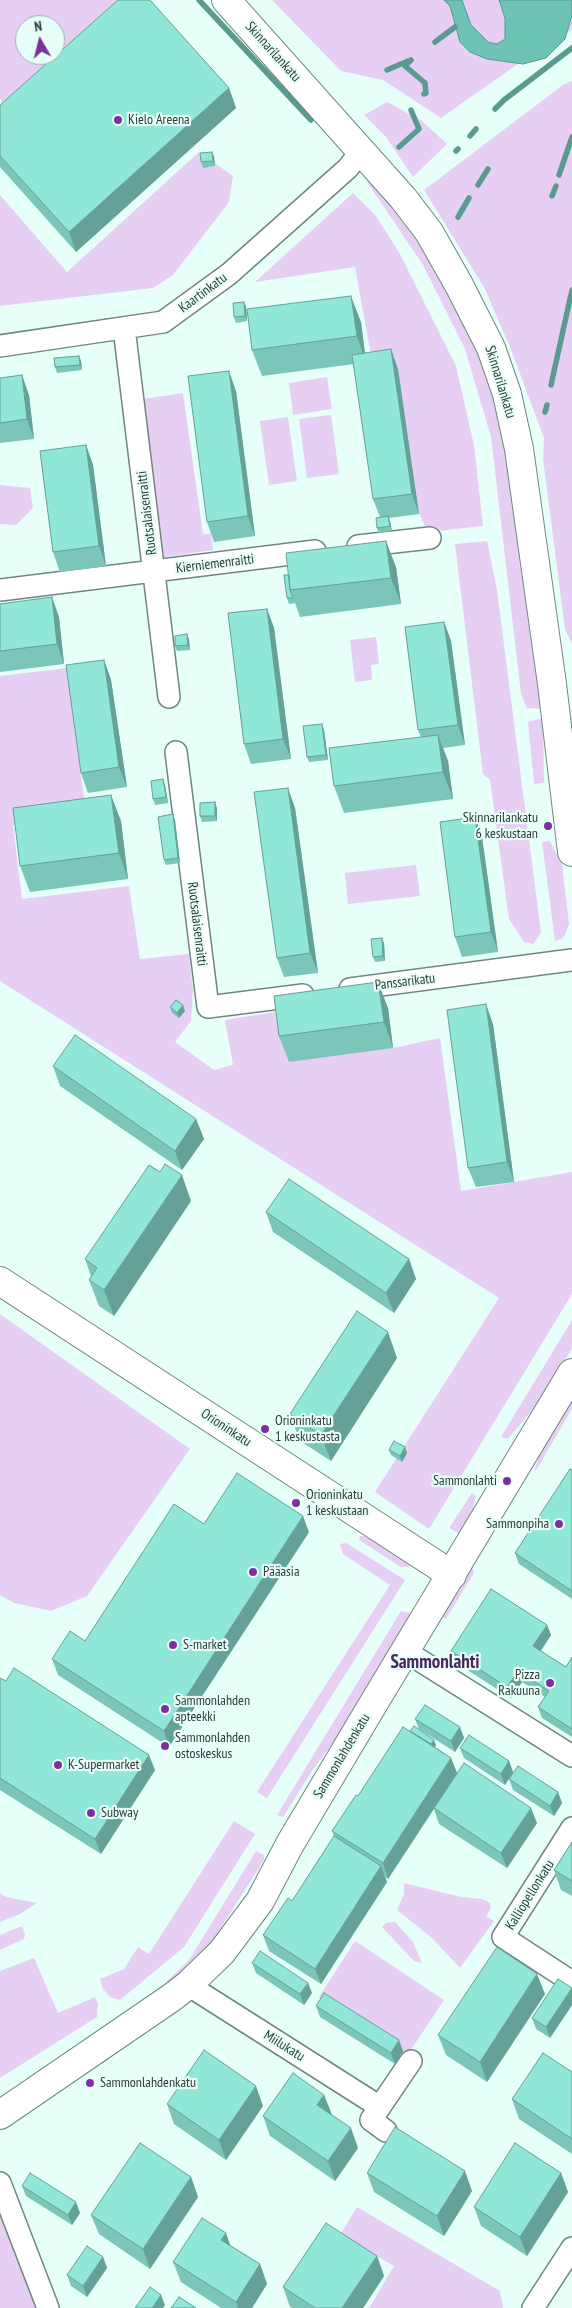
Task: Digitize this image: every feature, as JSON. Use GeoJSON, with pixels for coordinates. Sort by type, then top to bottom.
{"type":"FeatureCollection","features":[{"type":"Feature","properties":{"kind":"main road","name":"Skinnarilankatu"},"geometry":{"type":"LineString","coordinates":[[226,0],[362,150],[429,232],[491,348],[506,394],[519,449],[565,740],[572,852]]}},
{"type":"Feature","properties":{"kind":"main road","name":"Orioninkatu"},"geometry":{"type":"LineString","coordinates":[[0,1281],[452,1575]]}},
{"type":"Feature","properties":{"kind":"main road","name":"Sammonlahdenkatu"},"geometry":{"type":"LineString","coordinates":[[0,2115],[188,1985],[222,1952],[260,1901],[295,1836],[572,1373]]}},
{"type":"Feature","properties":{"kind":"street","name":"Kaartinkatu"},"geometry":{"type":"LineString","coordinates":[[0,346],[163,322],[229,274],[348,168],[362,150]]}},
{"type":"Feature","properties":{"kind":"street","name":"Ruotsalaisenraitti"},"geometry":{"type":"LineString","coordinates":[[124,328],[169,698]]}},
{"type":"Feature","properties":{"kind":"street","name":"Kierniemenraitti"},"geometry":{"type":"LineString","coordinates":[[0,590],[430,538]]}},
{"type":"Feature","properties":{"kind":"street","name":"Ruotsalaisenraitti"},"geometry":{"type":"LineString","coordinates":[[176,752],[208,1007]]}},
{"type":"Feature","properties":{"kind":"street","name":"Panssarikatu"},"geometry":{"type":"LineString","coordinates":[[208,1007],[572,960]]}},
{"type":"Feature","properties":{"kind":"street"},"geometry":{"type":"LineString","coordinates":[[405,1651],[572,1756]]}},
{"type":"Feature","properties":{"kind":"street","name":"Kalliopellonkatu"},"geometry":{"type":"LineString","coordinates":[[572,1828],[503,1937],[572,1982]]}},
{"type":"Feature","properties":{"kind":"street","name":"Miilukatu"},"geometry":{"type":"LineString","coordinates":[[188,1985],[380,2107]]}},
{"type":"Feature","properties":{"kind":"street"},"geometry":{"type":"LineString","coordinates":[[386,2131],[371,2120],[411,2062]]}},
{"type":"Feature","properties":{"kind":"street"},"geometry":{"type":"LineString","coordinates":[[0,2183],[48,2308]]}},
{"type":"Feature","properties":{"kind":"street"},"geometry":{"type":"LineString","coordinates":[[533,2308],[572,2248]]}},
{"type":"Feature","properties":{"kind":"shaded area"},"geometry":{"type":"Polygon","coordinates":[[[0,0],[134,0],[65,60],[65,15],[15,15],[15,65],[59,65],[8,109],[0,99],[0,0]]]}},
{"type":"Feature","properties":{"kind":"shaded area"},"geometry":{"type":"Polygon","coordinates":[[[272,0],[572,0],[572,30],[542,47],[441,118],[383,80],[341,71],[272,0]]]}},
{"type":"Feature","properties":{"kind":"shaded area"},"geometry":{"type":"Polygon","coordinates":[[[444,0],[462,0],[471,25],[488,42],[497,44],[505,39],[505,18],[499,0],[572,0],[572,15],[565,39],[546,58],[523,64],[487,59],[470,52],[460,42],[450,6],[444,0]]]}},
{"type":"Feature","properties":{"kind":"shaded area"},"geometry":{"type":"Polygon","coordinates":[[[572,81],[572,644],[565,629],[543,459],[544,438],[512,352],[485,289],[424,190],[563,85],[572,81]]]}},
{"type":"Feature","properties":{"kind":"shaded area"},"geometry":{"type":"Polygon","coordinates":[[[387,102],[422,121],[447,144],[413,177],[386,137],[364,115],[387,102]]]}},
{"type":"Feature","properties":{"kind":"shaded area"},"geometry":{"type":"Polygon","coordinates":[[[199,152],[233,176],[229,202],[173,275],[153,288],[0,306],[0,195],[67,272],[199,152]]]}},
{"type":"Feature","properties":{"kind":"shaded area"},"geometry":{"type":"Polygon","coordinates":[[[367,182],[375,183],[433,255],[479,344],[507,442],[542,709],[527,708],[521,694],[491,437],[465,349],[423,265],[367,182]]]}},
{"type":"Feature","properties":{"kind":"shaded area"},"geometry":{"type":"Polygon","coordinates":[[[353,193],[376,216],[400,254],[456,366],[474,445],[483,526],[428,532],[419,514],[398,369],[374,372],[355,267],[255,282],[353,193]]]}},
{"type":"Feature","properties":{"kind":"shaded area"},"geometry":{"type":"Polygon","coordinates":[[[327,377],[332,409],[293,415],[289,383],[327,377]]]}},
{"type":"Feature","properties":{"kind":"shaded area"},"geometry":{"type":"Polygon","coordinates":[[[183,393],[203,534],[211,534],[213,550],[164,557],[143,399],[183,393]]]}},
{"type":"Feature","properties":{"kind":"shaded area"},"geometry":{"type":"Polygon","coordinates":[[[331,415],[339,474],[307,478],[299,419],[331,415]]]}},
{"type":"Feature","properties":{"kind":"shaded area"},"geometry":{"type":"Polygon","coordinates":[[[288,417],[297,481],[269,485],[260,421],[288,417]]]}},
{"type":"Feature","properties":{"kind":"shaded area"},"geometry":{"type":"Polygon","coordinates":[[[0,485],[30,488],[33,508],[16,525],[0,524],[0,485]]]}},
{"type":"Feature","properties":{"kind":"shaded area"},"geometry":{"type":"Polygon","coordinates":[[[487,541],[497,590],[541,933],[533,944],[524,942],[509,919],[490,780],[483,774],[455,544],[487,541]]]}},
{"type":"Feature","properties":{"kind":"shaded area"},"geometry":{"type":"Polygon","coordinates":[[[376,637],[379,664],[371,665],[372,680],[355,682],[350,640],[376,637]]]}},
{"type":"Feature","properties":{"kind":"shaded area"},"geometry":{"type":"Polygon","coordinates":[[[67,668],[86,813],[13,825],[22,899],[129,886],[140,959],[189,954],[193,991],[191,1021],[175,1042],[214,1070],[233,1065],[225,1020],[282,1011],[393,1048],[440,1038],[461,1191],[572,1172],[572,1294],[429,1529],[375,1492],[499,1298],[0,981],[0,676],[67,668]]]}},
{"type":"Feature","properties":{"kind":"shaded area"},"geometry":{"type":"Polygon","coordinates":[[[543,718],[544,783],[534,784],[528,722],[543,718]]]}},
{"type":"Feature","properties":{"kind":"shaded area"},"geometry":{"type":"Polygon","coordinates":[[[550,841],[562,864],[569,924],[565,935],[555,941],[542,842],[550,841]]]}},
{"type":"Feature","properties":{"kind":"shaded area"},"geometry":{"type":"Polygon","coordinates":[[[416,865],[420,896],[348,904],[345,873],[416,865]]]}},
{"type":"Feature","properties":{"kind":"shaded area"},"geometry":{"type":"Polygon","coordinates":[[[0,1314],[190,1449],[87,1596],[51,1611],[14,1603],[0,1595],[0,1314]]]}},
{"type":"Feature","properties":{"kind":"shaded area"},"geometry":{"type":"Polygon","coordinates":[[[572,1320],[572,1348],[544,1396],[508,1439],[501,1437],[572,1320]]]}},
{"type":"Feature","properties":{"kind":"shaded area"},"geometry":{"type":"Polygon","coordinates":[[[572,1399],[572,1409],[537,1469],[534,1471],[543,1445],[572,1399]]]}},
{"type":"Feature","properties":{"kind":"shaded area"},"geometry":{"type":"Polygon","coordinates":[[[472,1493],[476,1496],[468,1526],[462,1535],[449,1528],[472,1493]]]}},
{"type":"Feature","properties":{"kind":"shaded area"},"geometry":{"type":"Polygon","coordinates":[[[360,1536],[366,1536],[409,1563],[410,1567],[401,1567],[359,1540],[360,1536]]]}},
{"type":"Feature","properties":{"kind":"shaded area"},"geometry":{"type":"Polygon","coordinates":[[[346,1543],[405,1580],[267,1798],[257,1792],[390,1585],[343,1554],[340,1544],[346,1543]]]}},
{"type":"Feature","properties":{"kind":"shaded area"},"geometry":{"type":"Polygon","coordinates":[[[471,1562],[474,1573],[446,1619],[441,1616],[471,1562]]]}},
{"type":"Feature","properties":{"kind":"shaded area"},"geometry":{"type":"Polygon","coordinates":[[[401,1611],[415,1614],[359,1707],[312,1771],[283,1817],[277,1815],[401,1611]]]}},
{"type":"Feature","properties":{"kind":"shaded area"},"geometry":{"type":"Polygon","coordinates":[[[234,1821],[255,1834],[184,1947],[120,2000],[110,1997],[103,1989],[100,1979],[124,1969],[138,1947],[149,1954],[234,1821]]]}},
{"type":"Feature","properties":{"kind":"shaded area"},"geometry":{"type":"Polygon","coordinates":[[[256,1851],[264,1855],[264,1860],[204,1954],[168,1987],[167,1981],[189,1960],[256,1851]]]}},
{"type":"Feature","properties":{"kind":"shaded area"},"geometry":{"type":"Polygon","coordinates":[[[404,1883],[461,1897],[482,1899],[490,1903],[491,1909],[486,1916],[494,1921],[460,1968],[432,1938],[397,1910],[404,1894],[404,1883]]]}},
{"type":"Feature","properties":{"kind":"shaded area"},"geometry":{"type":"Polygon","coordinates":[[[0,1893],[6,1897],[37,1903],[20,1914],[0,1922],[0,1893]]]}},
{"type":"Feature","properties":{"kind":"shaded area"},"geometry":{"type":"Polygon","coordinates":[[[395,1922],[413,1942],[422,1963],[414,1961],[382,1927],[386,1923],[395,1922]]]}},
{"type":"Feature","properties":{"kind":"shaded area"},"geometry":{"type":"Polygon","coordinates":[[[22,1926],[25,1935],[24,1939],[0,1950],[0,1935],[22,1926]]]}},
{"type":"Feature","properties":{"kind":"shaded area"},"geometry":{"type":"Polygon","coordinates":[[[355,1941],[444,2000],[407,2056],[319,1997],[355,1941]]]}},
{"type":"Feature","properties":{"kind":"shaded area"},"geometry":{"type":"Polygon","coordinates":[[[34,1958],[58,2013],[95,1997],[98,2004],[97,2017],[0,2078],[0,1971],[34,1958]]]}},
{"type":"Feature","properties":{"kind":"shaded area"},"geometry":{"type":"Polygon","coordinates":[[[0,2183],[48,2308],[0,2308],[0,2183]]]}},
{"type":"Feature","properties":{"kind":"shaded area"},"geometry":{"type":"Polygon","coordinates":[[[357,2207],[500,2291],[503,2308],[369,2308],[394,2266],[340,2235],[357,2207]]]}},
{"type":"Feature","properties":{"kind":"building","name":"Kielo Areena"},"geometry":{"type":"Polygon","coordinates":[[[118,0],[150,0],[229,88],[69,232],[0,156],[0,105],[45,65],[65,65],[65,47],[118,0]]]}},
{"type":"Feature","properties":{"kind":"building"},"geometry":{"type":"Polygon","coordinates":[[[212,152],[213,161],[201,162],[200,153],[212,152]]]}},
{"type":"Feature","properties":{"kind":"building"},"geometry":{"type":"Polygon","coordinates":[[[351,296],[357,336],[252,350],[247,309],[351,296]]]}},
{"type":"Feature","properties":{"kind":"building"},"geometry":{"type":"Polygon","coordinates":[[[244,302],[245,316],[234,317],[233,303],[244,302]]]}},
{"type":"Feature","properties":{"kind":"building"},"geometry":{"type":"Polygon","coordinates":[[[391,349],[412,494],[373,499],[352,355],[391,349]]]}},
{"type":"Feature","properties":{"kind":"building"},"geometry":{"type":"Polygon","coordinates":[[[79,356],[80,365],[55,367],[54,358],[79,356]]]}},
{"type":"Feature","properties":{"kind":"building"},"geometry":{"type":"Polygon","coordinates":[[[229,371],[248,516],[207,522],[188,376],[229,371]]]}},
{"type":"Feature","properties":{"kind":"building"},"geometry":{"type":"Polygon","coordinates":[[[22,375],[27,419],[0,423],[0,378],[22,375]]]}},
{"type":"Feature","properties":{"kind":"building"},"geometry":{"type":"Polygon","coordinates":[[[86,445],[99,546],[53,552],[40,451],[86,445]]]}},
{"type":"Feature","properties":{"kind":"building"},"geometry":{"type":"Polygon","coordinates":[[[388,516],[390,526],[377,528],[376,518],[388,516]]]}},
{"type":"Feature","properties":{"kind":"building"},"geometry":{"type":"Polygon","coordinates":[[[386,541],[391,578],[290,590],[286,553],[386,541]]]}},
{"type":"Feature","properties":{"kind":"building"},"geometry":{"type":"Polygon","coordinates":[[[284,575],[289,575],[290,590],[293,598],[287,598],[284,575]]]}},
{"type":"Feature","properties":{"kind":"building"},"geometry":{"type":"Polygon","coordinates":[[[52,597],[57,644],[0,651],[0,604],[52,597]]]}},
{"type":"Feature","properties":{"kind":"building"},"geometry":{"type":"Polygon","coordinates":[[[267,609],[283,739],[244,744],[228,613],[267,609]]]}},
{"type":"Feature","properties":{"kind":"building"},"geometry":{"type":"Polygon","coordinates":[[[444,622],[458,725],[418,730],[405,627],[444,622]]]}},
{"type":"Feature","properties":{"kind":"building"},"geometry":{"type":"Polygon","coordinates":[[[187,634],[188,645],[175,646],[175,636],[187,634]]]}},
{"type":"Feature","properties":{"kind":"building"},"geometry":{"type":"Polygon","coordinates":[[[104,660],[119,767],[81,773],[66,665],[104,660]]]}},
{"type":"Feature","properties":{"kind":"building"},"geometry":{"type":"Polygon","coordinates":[[[322,724],[326,755],[307,757],[303,726],[322,724]]]}},
{"type":"Feature","properties":{"kind":"building"},"geometry":{"type":"Polygon","coordinates":[[[438,735],[443,772],[334,786],[329,748],[438,735]]]}},
{"type":"Feature","properties":{"kind":"building"},"geometry":{"type":"Polygon","coordinates":[[[163,779],[166,797],[153,799],[151,781],[163,779]]]}},
{"type":"Feature","properties":{"kind":"building"},"geometry":{"type":"Polygon","coordinates":[[[288,788],[310,953],[277,958],[254,792],[288,788]]]}},
{"type":"Feature","properties":{"kind":"building"},"geometry":{"type":"Polygon","coordinates":[[[111,795],[119,853],[20,866],[13,808],[111,795]]]}},
{"type":"Feature","properties":{"kind":"building"},"geometry":{"type":"Polygon","coordinates":[[[215,802],[215,816],[200,816],[200,803],[215,802]]]}},
{"type":"Feature","properties":{"kind":"building"},"geometry":{"type":"Polygon","coordinates":[[[173,814],[178,858],[164,860],[158,817],[173,814]]]}},
{"type":"Feature","properties":{"kind":"building"},"geometry":{"type":"Polygon","coordinates":[[[475,817],[491,932],[455,937],[440,822],[475,817]]]}},
{"type":"Feature","properties":{"kind":"building"},"geometry":{"type":"Polygon","coordinates":[[[382,938],[383,956],[373,957],[371,939],[382,938]]]}},
{"type":"Feature","properties":{"kind":"building"},"geometry":{"type":"Polygon","coordinates":[[[378,982],[384,1022],[279,1036],[274,996],[378,982]]]}},
{"type":"Feature","properties":{"kind":"building"},"geometry":{"type":"Polygon","coordinates":[[[176,1000],[183,1005],[177,1013],[170,1007],[176,1000]]]}},
{"type":"Feature","properties":{"kind":"building"},"geometry":{"type":"Polygon","coordinates":[[[486,1004],[507,1162],[468,1168],[447,1010],[486,1004]]]}},
{"type":"Feature","properties":{"kind":"building"},"geometry":{"type":"Polygon","coordinates":[[[75,1035],[196,1119],[175,1151],[53,1066],[75,1035]]]}},
{"type":"Feature","properties":{"kind":"building"},"geometry":{"type":"Polygon","coordinates":[[[165,1164],[182,1175],[104,1290],[89,1280],[97,1268],[85,1259],[149,1165],[160,1172],[165,1164]]]}},
{"type":"Feature","properties":{"kind":"building"},"geometry":{"type":"Polygon","coordinates":[[[289,1179],[409,1259],[386,1293],[266,1212],[289,1179]]]}},
{"type":"Feature","properties":{"kind":"building"},"geometry":{"type":"Polygon","coordinates":[[[357,1311],[388,1332],[321,1435],[290,1414],[357,1311]]]}},
{"type":"Feature","properties":{"kind":"building"},"geometry":{"type":"Polygon","coordinates":[[[394,1441],[405,1447],[400,1456],[389,1450],[394,1441]]]}},
{"type":"Feature","properties":{"kind":"building","name":"Sammonpiha"},"geometry":{"type":"Polygon","coordinates":[[[570,1469],[572,1470],[572,1591],[515,1553],[570,1469]]]}},
{"type":"Feature","properties":{"kind":"building"},"geometry":{"type":"Polygon","coordinates":[[[237,1473],[303,1516],[164,1731],[52,1659],[70,1631],[85,1641],[174,1504],[204,1524],[237,1473]]]}},
{"type":"Feature","properties":{"kind":"building"},"geometry":{"type":"Polygon","coordinates":[[[491,1589],[547,1625],[533,1646],[566,1667],[572,1657],[572,1729],[538,1707],[549,1691],[518,1671],[507,1687],[451,1651],[491,1589]]]}},
{"type":"Feature","properties":{"kind":"building"},"geometry":{"type":"Polygon","coordinates":[[[14,1668],[149,1755],[95,1839],[0,1778],[0,1678],[6,1681],[14,1668]]]}},
{"type":"Feature","properties":{"kind":"building"},"geometry":{"type":"Polygon","coordinates":[[[425,1705],[460,1727],[451,1741],[415,1719],[425,1705]]]}},
{"type":"Feature","properties":{"kind":"building"},"geometry":{"type":"Polygon","coordinates":[[[414,1726],[434,1740],[431,1744],[410,1731],[414,1726]]]}},
{"type":"Feature","properties":{"kind":"building"},"geometry":{"type":"Polygon","coordinates":[[[403,1727],[451,1758],[383,1863],[332,1831],[356,1795],[358,1796],[403,1727]]]}},
{"type":"Feature","properties":{"kind":"building"},"geometry":{"type":"Polygon","coordinates":[[[469,1735],[509,1761],[501,1774],[460,1748],[469,1735]]]}},
{"type":"Feature","properties":{"kind":"building"},"geometry":{"type":"Polygon","coordinates":[[[464,1763],[531,1808],[501,1853],[434,1808],[464,1763]]]}},
{"type":"Feature","properties":{"kind":"building"},"geometry":{"type":"Polygon","coordinates":[[[518,1766],[558,1792],[550,1806],[509,1779],[518,1766]]]}},
{"type":"Feature","properties":{"kind":"building"},"geometry":{"type":"Polygon","coordinates":[[[334,1836],[381,1866],[315,1969],[263,1935],[288,1898],[292,1901],[334,1836]]]}},
{"type":"Feature","properties":{"kind":"building"},"geometry":{"type":"Polygon","coordinates":[[[572,1842],[572,1881],[554,1870],[572,1842]]]}},
{"type":"Feature","properties":{"kind":"building"},"geometry":{"type":"Polygon","coordinates":[[[497,1947],[537,1974],[480,2062],[438,2035],[497,1947]]]}},
{"type":"Feature","properties":{"kind":"building"},"geometry":{"type":"Polygon","coordinates":[[[260,1951],[308,1983],[300,1994],[252,1963],[260,1951]]]}},
{"type":"Feature","properties":{"kind":"building"},"geometry":{"type":"Polygon","coordinates":[[[558,1979],[572,1988],[546,2027],[532,2018],[558,1979]]]}},
{"type":"Feature","properties":{"kind":"building"},"geometry":{"type":"Polygon","coordinates":[[[324,1993],[399,2040],[391,2053],[316,2006],[324,1993]]]}},
{"type":"Feature","properties":{"kind":"building"},"geometry":{"type":"Polygon","coordinates":[[[204,2050],[256,2086],[219,2140],[167,2104],[204,2050]]]}},
{"type":"Feature","properties":{"kind":"building"},"geometry":{"type":"Polygon","coordinates":[[[543,2053],[572,2072],[572,2139],[512,2099],[543,2053]]]}},
{"type":"Feature","properties":{"kind":"building"},"geometry":{"type":"Polygon","coordinates":[[[293,2073],[324,2095],[317,2105],[351,2128],[328,2161],[263,2116],[293,2073]]]}},
{"type":"Feature","properties":{"kind":"building"},"geometry":{"type":"Polygon","coordinates":[[[395,2127],[465,2171],[437,2216],[367,2173],[395,2127]]]}},
{"type":"Feature","properties":{"kind":"building"},"geometry":{"type":"Polygon","coordinates":[[[140,2143],[191,2177],[143,2249],[91,2215],[140,2143]]]}},
{"type":"Feature","properties":{"kind":"building"},"geometry":{"type":"Polygon","coordinates":[[[515,2143],[561,2173],[520,2237],[474,2207],[515,2143]]]}},
{"type":"Feature","properties":{"kind":"building"},"geometry":{"type":"Polygon","coordinates":[[[30,2173],[76,2202],[68,2215],[22,2186],[30,2173]]]}},
{"type":"Feature","properties":{"kind":"building"},"geometry":{"type":"Polygon","coordinates":[[[202,2218],[226,2233],[221,2240],[260,2264],[236,2302],[173,2262],[202,2218]]]}},
{"type":"Feature","properties":{"kind":"building"},"geometry":{"type":"Polygon","coordinates":[[[326,2223],[377,2256],[342,2308],[315,2308],[283,2287],[326,2223]]]}},
{"type":"Feature","properties":{"kind":"building"},"geometry":{"type":"Polygon","coordinates":[[[87,2246],[103,2257],[83,2286],[67,2275],[87,2246]]]}},
{"type":"Feature","properties":{"kind":"building"},"geometry":{"type":"Polygon","coordinates":[[[150,2287],[161,2295],[152,2308],[135,2308],[150,2287]]]}},
{"type":"Feature","properties":{"kind":"building"},"geometry":{"type":"Polygon","coordinates":[[[179,2297],[196,2308],[171,2308],[179,2297]]]}},
{"type":"Feature","properties":{"kind":"waterway"},"geometry":{"type":"LineString","coordinates":[[199,0],[311,120]]}},
{"type":"Feature","properties":{"kind":"waterway"},"geometry":{"type":"LineString","coordinates":[[435,42],[455,27]]}},
{"type":"Feature","properties":{"kind":"waterway"},"geometry":{"type":"LineString","coordinates":[[495,109],[572,48]]}},
{"type":"Feature","properties":{"kind":"waterway"},"geometry":{"type":"LineString","coordinates":[[411,60],[405,66],[425,83],[426,93],[424,94]]}},
{"type":"Feature","properties":{"kind":"waterway"},"geometry":{"type":"LineString","coordinates":[[387,70],[408,61]]}},
{"type":"Feature","properties":{"kind":"waterway"},"geometry":{"type":"LineString","coordinates":[[399,147],[419,129],[411,110]]}},
{"type":"Feature","properties":{"kind":"waterway"},"geometry":{"type":"LineString","coordinates":[[470,136],[476,129]]}},
{"type":"Feature","properties":{"kind":"waterway"},"geometry":{"type":"LineString","coordinates":[[559,175],[572,137]]}},
{"type":"Feature","properties":{"kind":"waterway"},"geometry":{"type":"LineString","coordinates":[[478,185],[488,169]]}},
{"type":"Feature","properties":{"kind":"waterway"},"geometry":{"type":"LineString","coordinates":[[552,196],[556,186]]}},
{"type":"Feature","properties":{"kind":"waterway"},"geometry":{"type":"LineString","coordinates":[[458,217],[469,198]]}},
{"type":"Feature","properties":{"kind":"waterway"},"geometry":{"type":"LineString","coordinates":[[551,385],[572,290]]}},
{"type":"Feature","properties":{"kind":"waterway"},"geometry":{"type":"LineString","coordinates":[[545,412],[547,405]]}},
{"type":"Feature","properties":{"kind":"place","name":"Kielo Areena"},"geometry":{"type":"Point","coordinates":[118,120]}},
{"type":"Feature","properties":{"kind":"place","name":"Skinnarilankatu 6 keskustaan"},"geometry":{"type":"Point","coordinates":[548,826]}},
{"type":"Feature","properties":{"kind":"place","name":"Orioninkatu 1 keskustasta"},"geometry":{"type":"Point","coordinates":[265,1429]}},
{"type":"Feature","properties":{"kind":"place","name":"Sammonlahti"},"geometry":{"type":"Point","coordinates":[507,1481]}},
{"type":"Feature","properties":{"kind":"place","name":"Orioninkatu 1 keskustaan"},"geometry":{"type":"Point","coordinates":[296,1503]}},
{"type":"Feature","properties":{"kind":"place","name":"Sammonpiha"},"geometry":{"type":"Point","coordinates":[559,1524]}},
{"type":"Feature","properties":{"kind":"place","name":"Pääasia"},"geometry":{"type":"Point","coordinates":[253,1572]}},
{"type":"Feature","properties":{"kind":"place","name":"S-market"},"geometry":{"type":"Point","coordinates":[173,1645]}},
{"type":"Feature","properties":{"kind":"place","name":"Pizza Rakuuna"},"geometry":{"type":"Point","coordinates":[550,1683]}},
{"type":"Feature","properties":{"kind":"place","name":"Sammonlahden apteekki"},"geometry":{"type":"Point","coordinates":[165,1709]}},
{"type":"Feature","properties":{"kind":"place","name":"Sammonlahden ostoskeskus"},"geometry":{"type":"Point","coordinates":[165,1746]}},
{"type":"Feature","properties":{"kind":"place","name":"K-Supermarket"},"geometry":{"type":"Point","coordinates":[58,1765]}},
{"type":"Feature","properties":{"kind":"place","name":"Subway"},"geometry":{"type":"Point","coordinates":[91,1813]}},
{"type":"Feature","properties":{"kind":"place","name":"Sammonlahdenkatu"},"geometry":{"type":"Point","coordinates":[90,2083]}},
{"type":"Feature","properties":{"kind":"district","name":"Sammonlahti"},"geometry":{"type":"Point","coordinates":[435,1663]}}]}
